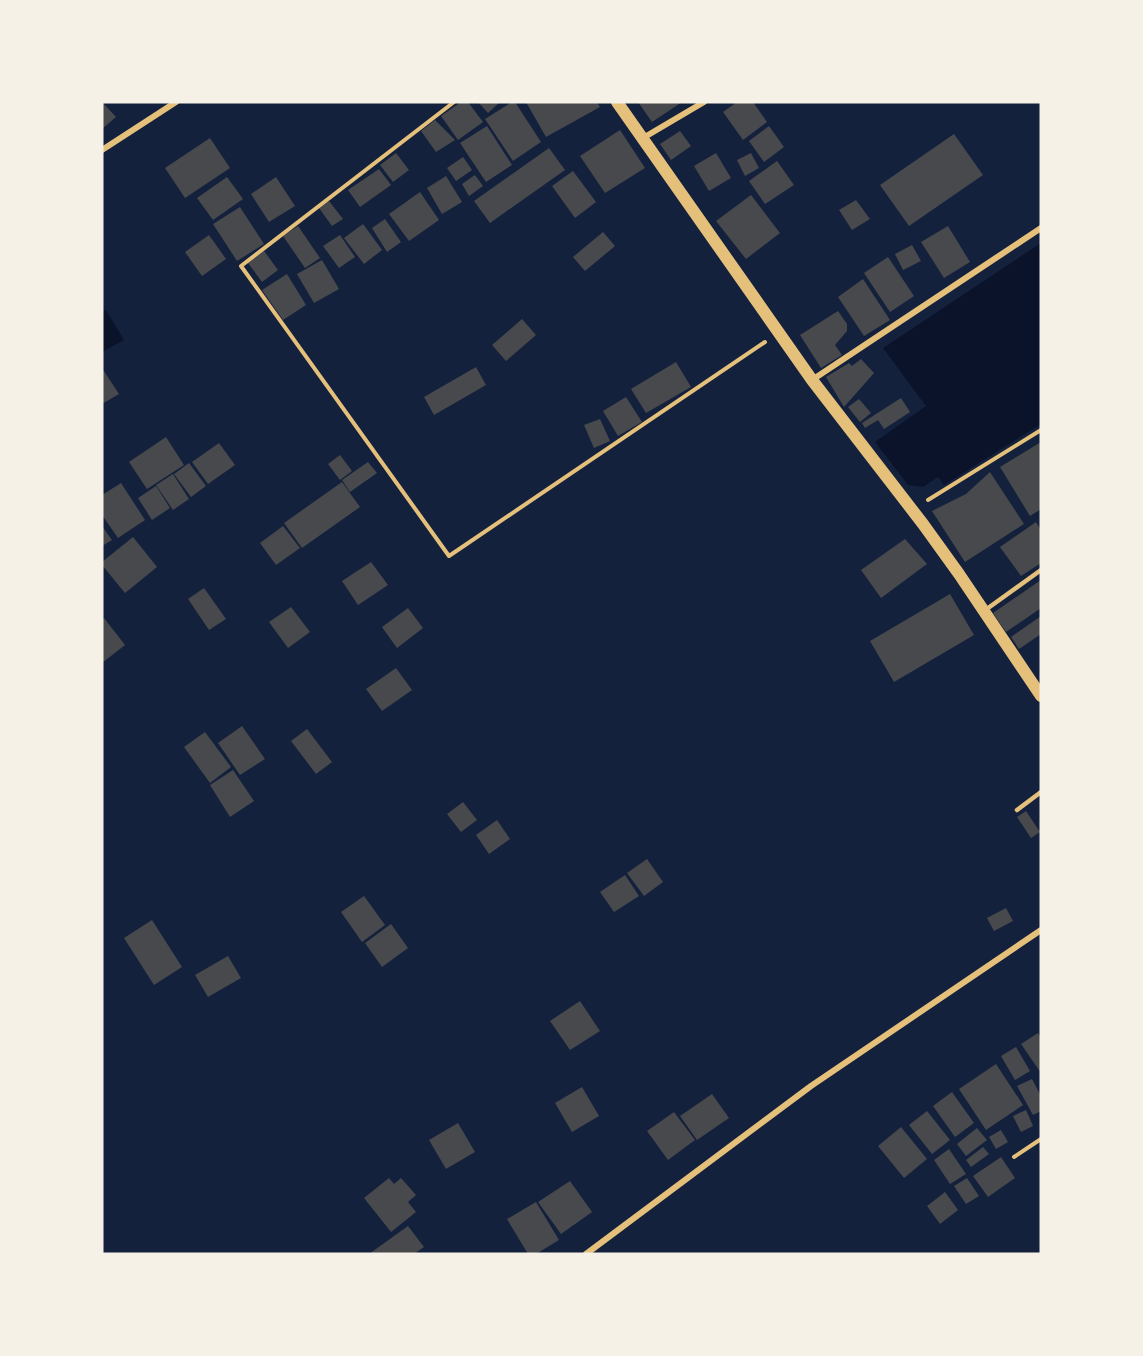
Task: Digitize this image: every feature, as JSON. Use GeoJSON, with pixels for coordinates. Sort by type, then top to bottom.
{"type":"FeatureCollection","features":[{"type":"Feature","properties":{"kind":"main road"},"geometry":{"type":"LineString","coordinates":[[617,102],[778,333],[912,510],[1041,696]]}},
{"type":"Feature","properties":{"kind":"street"},"geometry":{"type":"LineString","coordinates":[[102,150],[176,102]]}},
{"type":"Feature","properties":{"kind":"street"},"geometry":{"type":"LineString","coordinates":[[642,139],[704,102]]}},
{"type":"Feature","properties":{"kind":"street"},"geometry":{"type":"LineString","coordinates":[[812,380],[1041,228]]}},
{"type":"Feature","properties":{"kind":"street"},"geometry":{"type":"LineString","coordinates":[[586,1254],[811,1086],[1041,930]]}},
{"type":"Feature","properties":{"kind":"lane"},"geometry":{"type":"LineString","coordinates":[[984,611],[1041,570]]}},
{"type":"Feature","properties":{"kind":"lane"},"geometry":{"type":"LineString","coordinates":[[1017,810],[1041,792]]}},
{"type":"Feature","properties":{"kind":"path"},"geometry":{"type":"LineString","coordinates":[[454,102],[241,266],[450,556],[778,333]]}},
{"type":"Feature","properties":{"kind":"path"},"geometry":{"type":"LineString","coordinates":[[912,510],[1041,430]]}},
{"type":"Feature","properties":{"kind":"path"},"geometry":{"type":"LineString","coordinates":[[1014,1157],[1041,1139]]}},
{"type":"Feature","properties":{"kind":"water"},"geometry":{"type":"Polygon","coordinates":[[[1041,243],[1041,424],[944,485],[938,477],[923,487],[908,485],[875,442],[926,406],[883,348],[1041,243]]]}},
{"type":"Feature","properties":{"kind":"water"},"geometry":{"type":"Polygon","coordinates":[[[106,310],[124,340],[102,352],[102,312],[106,310]]]}},
{"type":"Feature","properties":{"kind":"building"},"geometry":{"type":"Polygon","coordinates":[[[102,102],[116,117],[102,129],[102,102]]]}},
{"type":"Feature","properties":{"kind":"building"},"geometry":{"type":"Polygon","coordinates":[[[461,102],[468,102],[483,122],[458,140],[441,116],[461,102]]]}},
{"type":"Feature","properties":{"kind":"building"},"geometry":{"type":"Polygon","coordinates":[[[478,102],[500,102],[488,113],[478,102]]]}},
{"type":"Feature","properties":{"kind":"building"},"geometry":{"type":"Polygon","coordinates":[[[515,102],[541,142],[513,161],[485,119],[515,102]]]}},
{"type":"Feature","properties":{"kind":"building"},"geometry":{"type":"Polygon","coordinates":[[[526,102],[597,102],[600,107],[546,137],[526,102]]]}},
{"type":"Feature","properties":{"kind":"building"},"geometry":{"type":"Polygon","coordinates":[[[638,102],[682,102],[652,122],[638,102]]]}},
{"type":"Feature","properties":{"kind":"building"},"geometry":{"type":"Polygon","coordinates":[[[737,102],[753,102],[767,122],[743,140],[723,112],[737,102]]]}},
{"type":"Feature","properties":{"kind":"building"},"geometry":{"type":"Polygon","coordinates":[[[435,120],[455,140],[436,152],[421,131],[435,120]]]}},
{"type":"Feature","properties":{"kind":"building"},"geometry":{"type":"Polygon","coordinates":[[[487,126],[512,165],[486,182],[460,143],[487,126]]]}},
{"type":"Feature","properties":{"kind":"building"},"geometry":{"type":"Polygon","coordinates":[[[769,126],[784,147],[764,162],[749,141],[769,126]]]}},
{"type":"Feature","properties":{"kind":"building"},"geometry":{"type":"Polygon","coordinates":[[[620,130],[645,168],[605,193],[580,156],[620,130]]]}},
{"type":"Feature","properties":{"kind":"building"},"geometry":{"type":"Polygon","coordinates":[[[680,131],[691,146],[671,160],[660,144],[680,131]]]}},
{"type":"Feature","properties":{"kind":"building"},"geometry":{"type":"Polygon","coordinates":[[[954,134],[983,175],[909,226],[880,185],[954,134]]]}},
{"type":"Feature","properties":{"kind":"building"},"geometry":{"type":"Polygon","coordinates":[[[210,138],[230,168],[185,198],[165,168],[210,138]]]}},
{"type":"Feature","properties":{"kind":"building"},"geometry":{"type":"Polygon","coordinates":[[[549,148],[565,170],[490,223],[474,201],[549,148]]]}},
{"type":"Feature","properties":{"kind":"building"},"geometry":{"type":"Polygon","coordinates":[[[396,153],[409,170],[393,182],[380,165],[396,153]]]}},
{"type":"Feature","properties":{"kind":"building"},"geometry":{"type":"Polygon","coordinates":[[[716,153],[731,178],[709,191],[694,166],[716,153]]]}},
{"type":"Feature","properties":{"kind":"building"},"geometry":{"type":"Polygon","coordinates":[[[751,153],[759,168],[745,176],[737,160],[751,153]]]}},
{"type":"Feature","properties":{"kind":"building"},"geometry":{"type":"Polygon","coordinates":[[[463,157],[472,170],[456,181],[447,168],[463,157]]]}},
{"type":"Feature","properties":{"kind":"building"},"geometry":{"type":"Polygon","coordinates":[[[777,161],[794,185],[765,204],[749,181],[777,161]]]}},
{"type":"Feature","properties":{"kind":"building"},"geometry":{"type":"Polygon","coordinates":[[[379,169],[391,185],[360,207],[348,190],[379,169]]]}},
{"type":"Feature","properties":{"kind":"building"},"geometry":{"type":"Polygon","coordinates":[[[573,171],[596,202],[575,218],[552,186],[573,171]]]}},
{"type":"Feature","properties":{"kind":"building"},"geometry":{"type":"Polygon","coordinates":[[[475,175],[483,186],[469,196],[462,184],[475,175]]]}},
{"type":"Feature","properties":{"kind":"building"},"geometry":{"type":"Polygon","coordinates":[[[446,176],[462,202],[442,214],[427,188],[446,176]]]}},
{"type":"Feature","properties":{"kind":"building"},"geometry":{"type":"Polygon","coordinates":[[[227,177],[243,199],[213,220],[197,198],[227,177]]]}},
{"type":"Feature","properties":{"kind":"building"},"geometry":{"type":"Polygon","coordinates":[[[276,177],[295,206],[269,222],[251,194],[276,177]]]}},
{"type":"Feature","properties":{"kind":"building"},"geometry":{"type":"Polygon","coordinates":[[[420,192],[439,220],[409,241],[389,214],[420,192]]]}},
{"type":"Feature","properties":{"kind":"building"},"geometry":{"type":"Polygon","coordinates":[[[751,195],[780,233],[746,259],[716,221],[751,195]]]}},
{"type":"Feature","properties":{"kind":"building"},"geometry":{"type":"Polygon","coordinates":[[[856,200],[870,219],[852,230],[839,210],[856,200]]]}},
{"type":"Feature","properties":{"kind":"building"},"geometry":{"type":"Polygon","coordinates":[[[329,201],[343,219],[332,226],[319,208],[329,201]]]}},
{"type":"Feature","properties":{"kind":"building"},"geometry":{"type":"Polygon","coordinates":[[[240,207],[264,244],[237,261],[213,224],[240,207]]]}},
{"type":"Feature","properties":{"kind":"building"},"geometry":{"type":"Polygon","coordinates":[[[385,219],[401,242],[387,252],[372,228],[385,219]]]}},
{"type":"Feature","properties":{"kind":"building"},"geometry":{"type":"Polygon","coordinates":[[[363,224],[382,250],[364,264],[344,238],[363,224]]]}},
{"type":"Feature","properties":{"kind":"building"},"geometry":{"type":"Polygon","coordinates":[[[298,226],[320,258],[305,268],[283,236],[298,226]]]}},
{"type":"Feature","properties":{"kind":"building"},"geometry":{"type":"Polygon","coordinates":[[[948,226],[970,262],[944,278],[921,242],[948,226]]]}},
{"type":"Feature","properties":{"kind":"building"},"geometry":{"type":"Polygon","coordinates":[[[603,232],[615,246],[585,271],[573,257],[603,232]]]}},
{"type":"Feature","properties":{"kind":"building"},"geometry":{"type":"Polygon","coordinates":[[[209,235],[226,259],[202,276],[185,252],[209,235]]]}},
{"type":"Feature","properties":{"kind":"building"},"geometry":{"type":"Polygon","coordinates":[[[340,235],[355,257],[339,268],[323,246],[340,235]]]}},
{"type":"Feature","properties":{"kind":"building"},"geometry":{"type":"Polygon","coordinates":[[[912,245],[921,261],[903,270],[895,254],[912,245]]]}},
{"type":"Feature","properties":{"kind":"building"},"geometry":{"type":"Polygon","coordinates":[[[264,251],[278,270],[262,282],[248,263],[264,251]]]}},
{"type":"Feature","properties":{"kind":"building"},"geometry":{"type":"Polygon","coordinates":[[[888,257],[914,296],[890,312],[864,273],[888,257]]]}},
{"type":"Feature","properties":{"kind":"building"},"geometry":{"type":"Polygon","coordinates":[[[322,260],[339,289],[314,303],[297,274],[322,260]]]}},
{"type":"Feature","properties":{"kind":"building"},"geometry":{"type":"Polygon","coordinates":[[[287,274],[306,305],[283,320],[262,290],[287,274]]]}},
{"type":"Feature","properties":{"kind":"building"},"geometry":{"type":"Polygon","coordinates":[[[863,279],[890,320],[864,336],[838,297],[863,279]]]}},
{"type":"Feature","properties":{"kind":"building"},"geometry":{"type":"Polygon","coordinates":[[[838,311],[847,324],[847,331],[835,345],[842,355],[821,368],[800,335],[838,311]]]}},
{"type":"Feature","properties":{"kind":"building"},"geometry":{"type":"Polygon","coordinates":[[[522,319],[536,335],[506,361],[492,345],[522,319]]]}},
{"type":"Feature","properties":{"kind":"building"},"geometry":{"type":"Polygon","coordinates":[[[861,359],[874,373],[844,407],[826,377],[849,363],[852,366],[861,359]]]}},
{"type":"Feature","properties":{"kind":"building"},"geometry":{"type":"Polygon","coordinates":[[[676,362],[691,387],[646,413],[631,389],[676,362]]]}},
{"type":"Feature","properties":{"kind":"building"},"geometry":{"type":"Polygon","coordinates":[[[476,367],[486,385],[434,415],[424,397],[476,367]]]}},
{"type":"Feature","properties":{"kind":"building"},"geometry":{"type":"Polygon","coordinates":[[[102,368],[119,394],[102,404],[102,368]]]}},
{"type":"Feature","properties":{"kind":"building"},"geometry":{"type":"Polygon","coordinates":[[[626,397],[642,422],[618,436],[603,411],[626,397]]]}},
{"type":"Feature","properties":{"kind":"building"},"geometry":{"type":"Polygon","coordinates":[[[901,398],[910,412],[884,429],[878,420],[865,428],[862,423],[901,398]]]}},
{"type":"Feature","properties":{"kind":"building"},"geometry":{"type":"Polygon","coordinates":[[[859,399],[871,413],[860,422],[848,407],[859,399]]]}},
{"type":"Feature","properties":{"kind":"building"},"geometry":{"type":"Polygon","coordinates":[[[600,419],[610,441],[594,448],[584,425],[600,419]]]}},
{"type":"Feature","properties":{"kind":"building"},"geometry":{"type":"Polygon","coordinates":[[[166,437],[184,465],[147,489],[129,462],[166,437]]]}},
{"type":"Feature","properties":{"kind":"building"},"geometry":{"type":"Polygon","coordinates":[[[1041,442],[1041,509],[1030,516],[1000,467],[1041,442]]]}},
{"type":"Feature","properties":{"kind":"building"},"geometry":{"type":"Polygon","coordinates":[[[219,443],[235,465],[208,484],[192,462],[219,443]]]}},
{"type":"Feature","properties":{"kind":"building"},"geometry":{"type":"Polygon","coordinates":[[[340,455],[352,471],[340,480],[328,464],[340,455]]]}},
{"type":"Feature","properties":{"kind":"building"},"geometry":{"type":"Polygon","coordinates":[[[368,462],[377,473],[350,492],[342,480],[368,462]]]}},
{"type":"Feature","properties":{"kind":"building"},"geometry":{"type":"Polygon","coordinates":[[[189,463],[206,486],[191,497],[174,474],[189,463]]]}},
{"type":"Feature","properties":{"kind":"building"},"geometry":{"type":"Polygon","coordinates":[[[990,472],[1024,524],[965,562],[932,511],[966,494],[990,472]]]}},
{"type":"Feature","properties":{"kind":"building"},"geometry":{"type":"Polygon","coordinates":[[[173,474],[189,499],[173,510],[156,485],[173,474]]]}},
{"type":"Feature","properties":{"kind":"building"},"geometry":{"type":"Polygon","coordinates":[[[342,482],[360,507],[302,548],[284,523],[342,482]]]}},
{"type":"Feature","properties":{"kind":"building"},"geometry":{"type":"Polygon","coordinates":[[[121,483],[145,520],[118,538],[102,515],[102,495],[121,483]]]}},
{"type":"Feature","properties":{"kind":"building"},"geometry":{"type":"Polygon","coordinates":[[[156,486],[170,508],[152,520],[138,498],[156,486]]]}},
{"type":"Feature","properties":{"kind":"building"},"geometry":{"type":"Polygon","coordinates":[[[1036,522],[1041,530],[1041,563],[1021,576],[1000,547],[1036,522]]]}},
{"type":"Feature","properties":{"kind":"building"},"geometry":{"type":"Polygon","coordinates":[[[102,526],[112,540],[102,546],[102,526]]]}},
{"type":"Feature","properties":{"kind":"building"},"geometry":{"type":"Polygon","coordinates":[[[283,526],[300,548],[276,565],[260,543],[283,526]]]}},
{"type":"Feature","properties":{"kind":"building"},"geometry":{"type":"Polygon","coordinates":[[[133,537],[157,567],[125,593],[102,562],[133,537]]]}},
{"type":"Feature","properties":{"kind":"building"},"geometry":{"type":"Polygon","coordinates":[[[905,539],[927,564],[881,598],[861,570],[905,539]]]}},
{"type":"Feature","properties":{"kind":"building"},"geometry":{"type":"Polygon","coordinates":[[[371,562],[388,585],[358,605],[342,581],[371,562]]]}},
{"type":"Feature","properties":{"kind":"building"},"geometry":{"type":"Polygon","coordinates":[[[1041,580],[1041,608],[1006,632],[993,613],[1041,580]]]}},
{"type":"Feature","properties":{"kind":"building"},"geometry":{"type":"Polygon","coordinates":[[[204,588],[226,619],[209,630],[188,599],[204,588]]]}},
{"type":"Feature","properties":{"kind":"building"},"geometry":{"type":"Polygon","coordinates":[[[950,594],[974,635],[894,682],[870,641],[950,594]]]}},
{"type":"Feature","properties":{"kind":"building"},"geometry":{"type":"Polygon","coordinates":[[[291,607],[310,632],[288,648],[269,622],[291,607]]]}},
{"type":"Feature","properties":{"kind":"building"},"geometry":{"type":"Polygon","coordinates":[[[408,608],[423,628],[397,648],[382,627],[408,608]]]}},
{"type":"Feature","properties":{"kind":"building"},"geometry":{"type":"Polygon","coordinates":[[[1041,616],[1041,634],[1019,649],[1011,637],[1041,616]]]}},
{"type":"Feature","properties":{"kind":"building"},"geometry":{"type":"Polygon","coordinates":[[[104,618],[125,645],[102,663],[102,620],[104,618]]]}},
{"type":"Feature","properties":{"kind":"building"},"geometry":{"type":"Polygon","coordinates":[[[396,668],[412,690],[382,711],[366,689],[396,668]]]}},
{"type":"Feature","properties":{"kind":"building"},"geometry":{"type":"Polygon","coordinates":[[[242,726],[265,759],[240,775],[218,743],[242,726]]]}},
{"type":"Feature","properties":{"kind":"building"},"geometry":{"type":"Polygon","coordinates":[[[307,729],[332,762],[316,774],[291,741],[307,729]]]}},
{"type":"Feature","properties":{"kind":"building"},"geometry":{"type":"Polygon","coordinates":[[[205,732],[231,767],[210,783],[184,747],[205,732]]]}},
{"type":"Feature","properties":{"kind":"building"},"geometry":{"type":"Polygon","coordinates":[[[233,770],[254,801],[230,817],[210,785],[233,770]]]}},
{"type":"Feature","properties":{"kind":"building"},"geometry":{"type":"Polygon","coordinates":[[[463,802],[477,820],[461,832],[447,814],[463,802]]]}},
{"type":"Feature","properties":{"kind":"building"},"geometry":{"type":"Polygon","coordinates":[[[1026,811],[1040,832],[1031,838],[1017,817],[1026,811]]]}},
{"type":"Feature","properties":{"kind":"building"},"geometry":{"type":"Polygon","coordinates":[[[497,820],[510,839],[489,854],[476,835],[497,820]]]}},
{"type":"Feature","properties":{"kind":"building"},"geometry":{"type":"Polygon","coordinates":[[[647,859],[663,882],[644,896],[627,873],[647,859]]]}},
{"type":"Feature","properties":{"kind":"building"},"geometry":{"type":"Polygon","coordinates":[[[625,875],[639,896],[614,912],[600,892],[625,875]]]}},
{"type":"Feature","properties":{"kind":"building"},"geometry":{"type":"Polygon","coordinates":[[[364,896],[385,925],[362,942],[341,912],[364,896]]]}},
{"type":"Feature","properties":{"kind":"building"},"geometry":{"type":"Polygon","coordinates":[[[1006,908],[1013,921],[994,931],[987,918],[1006,908]]]}},
{"type":"Feature","properties":{"kind":"building"},"geometry":{"type":"Polygon","coordinates":[[[152,920],[182,967],[154,985],[124,938],[152,920]]]}},
{"type":"Feature","properties":{"kind":"building"},"geometry":{"type":"Polygon","coordinates":[[[391,924],[408,948],[382,967],[365,943],[391,924]]]}},
{"type":"Feature","properties":{"kind":"building"},"geometry":{"type":"Polygon","coordinates":[[[228,956],[241,978],[208,997],[195,975],[228,956]]]}},
{"type":"Feature","properties":{"kind":"building"},"geometry":{"type":"Polygon","coordinates":[[[580,1001],[600,1031],[570,1050],[550,1021],[580,1001]]]}},
{"type":"Feature","properties":{"kind":"building"},"geometry":{"type":"Polygon","coordinates":[[[1038,1033],[1041,1038],[1041,1073],[1021,1044],[1038,1033]]]}},
{"type":"Feature","properties":{"kind":"building"},"geometry":{"type":"Polygon","coordinates":[[[1016,1047],[1030,1071],[1015,1080],[1001,1056],[1016,1047]]]}},
{"type":"Feature","properties":{"kind":"building"},"geometry":{"type":"Polygon","coordinates":[[[996,1064],[1023,1105],[986,1130],[959,1089],[996,1064]]]}},
{"type":"Feature","properties":{"kind":"building"},"geometry":{"type":"Polygon","coordinates":[[[1032,1079],[1041,1096],[1041,1111],[1033,1115],[1017,1086],[1032,1079]]]}},
{"type":"Feature","properties":{"kind":"building"},"geometry":{"type":"Polygon","coordinates":[[[582,1087],[599,1116],[572,1132],[555,1103],[582,1087]]]}},
{"type":"Feature","properties":{"kind":"building"},"geometry":{"type":"Polygon","coordinates":[[[952,1092],[974,1123],[955,1137],[933,1106],[952,1092]]]}},
{"type":"Feature","properties":{"kind":"building"},"geometry":{"type":"Polygon","coordinates":[[[712,1094],[729,1118],[697,1140],[680,1116],[712,1094]]]}},
{"type":"Feature","properties":{"kind":"building"},"geometry":{"type":"Polygon","coordinates":[[[1026,1110],[1033,1126],[1021,1132],[1013,1116],[1026,1110]]]}},
{"type":"Feature","properties":{"kind":"building"},"geometry":{"type":"Polygon","coordinates":[[[927,1111],[950,1140],[932,1154],[909,1125],[927,1111]]]}},
{"type":"Feature","properties":{"kind":"building"},"geometry":{"type":"Polygon","coordinates":[[[674,1112],[695,1140],[668,1160],[647,1131],[674,1112]]]}},
{"type":"Feature","properties":{"kind":"building"},"geometry":{"type":"Polygon","coordinates":[[[458,1123],[475,1152],[446,1169],[429,1140],[458,1123]]]}},
{"type":"Feature","properties":{"kind":"building"},"geometry":{"type":"Polygon","coordinates":[[[901,1127],[927,1159],[904,1178],[878,1146],[901,1127]]]}},
{"type":"Feature","properties":{"kind":"building"},"geometry":{"type":"Polygon","coordinates":[[[977,1128],[987,1140],[966,1156],[957,1144],[977,1128]]]}},
{"type":"Feature","properties":{"kind":"building"},"geometry":{"type":"Polygon","coordinates":[[[1001,1130],[1008,1142],[996,1149],[989,1137],[1001,1130]]]}},
{"type":"Feature","properties":{"kind":"building"},"geometry":{"type":"Polygon","coordinates":[[[983,1147],[989,1154],[971,1167],[966,1160],[983,1147]]]}},
{"type":"Feature","properties":{"kind":"building"},"geometry":{"type":"Polygon","coordinates":[[[949,1149],[966,1174],[950,1184],[934,1160],[949,1149]]]}},
{"type":"Feature","properties":{"kind":"building"},"geometry":{"type":"Polygon","coordinates":[[[1001,1157],[1015,1178],[988,1197],[973,1176],[1001,1157]]]}},
{"type":"Feature","properties":{"kind":"building"},"geometry":{"type":"Polygon","coordinates":[[[389,1178],[394,1184],[401,1178],[416,1195],[408,1202],[416,1212],[391,1232],[364,1198],[389,1178]]]}},
{"type":"Feature","properties":{"kind":"building"},"geometry":{"type":"Polygon","coordinates":[[[967,1178],[979,1196],[966,1204],[954,1186],[967,1178]]]}},
{"type":"Feature","properties":{"kind":"building"},"geometry":{"type":"Polygon","coordinates":[[[570,1181],[592,1212],[561,1234],[538,1202],[570,1181]]]}},
{"type":"Feature","properties":{"kind":"building"},"geometry":{"type":"Polygon","coordinates":[[[945,1192],[958,1210],[940,1224],[927,1206],[945,1192]]]}},
{"type":"Feature","properties":{"kind":"building"},"geometry":{"type":"Polygon","coordinates":[[[536,1202],[559,1240],[536,1254],[528,1254],[507,1219],[536,1202]]]}},
{"type":"Feature","properties":{"kind":"building"},"geometry":{"type":"Polygon","coordinates":[[[408,1226],[424,1247],[414,1254],[369,1254],[408,1226]]]}}]}
